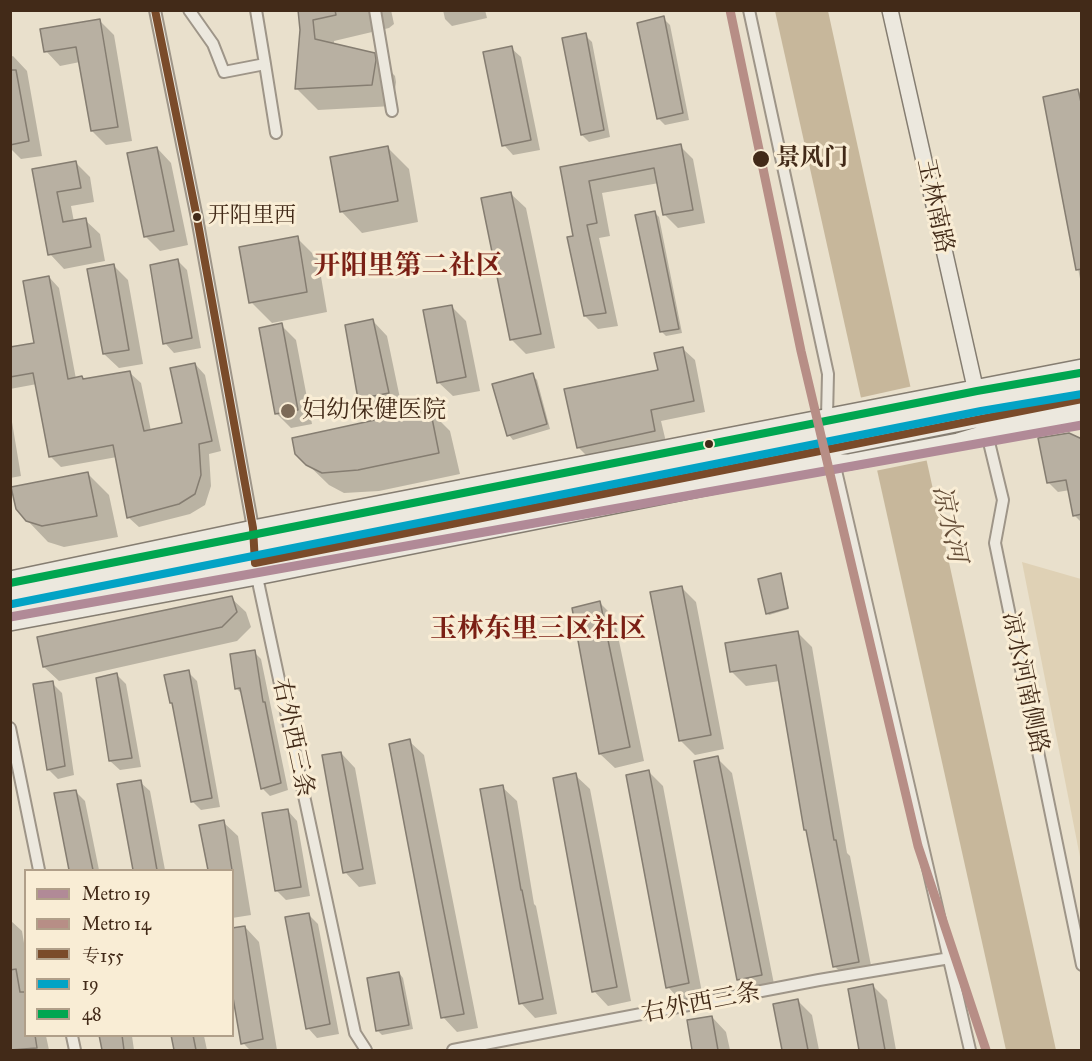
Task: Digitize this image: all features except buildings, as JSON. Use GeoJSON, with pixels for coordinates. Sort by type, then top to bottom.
{"type":"FeatureCollection","features":[{"type":"Feature","properties":{"kind":"main road","name":"玉林南路"},"geometry":{"type":"LineString","coordinates":[[890,10],[976,394]]}},
{"type":"Feature","properties":{"kind":"main road"},"geometry":{"type":"LineString","coordinates":[[10,579],[253,528],[949,401],[1082,367]]}},
{"type":"Feature","properties":{"kind":"main road"},"geometry":{"type":"LineString","coordinates":[[976,394],[1082,383]]}},
{"type":"Feature","properties":{"kind":"main road"},"geometry":{"type":"LineString","coordinates":[[10,623],[256,570],[843,457],[958,441],[986,424],[1082,399]]}},
{"type":"Feature","properties":{"kind":"main road"},"geometry":{"type":"LineString","coordinates":[[843,457],[954,424],[986,424],[1082,414]]}},
{"type":"Feature","properties":{"kind":"main road"},"geometry":{"type":"LineString","coordinates":[[10,594],[254,546],[836,420]]}},
{"type":"Feature","properties":{"kind":"main road"},"geometry":{"type":"LineString","coordinates":[[10,608],[256,570]]}},
{"type":"Feature","properties":{"kind":"street","name":"右外西三条"},"geometry":{"type":"LineString","coordinates":[[155,10],[253,528],[256,570],[355,1033],[366,1050]]}},
{"type":"Feature","properties":{"kind":"street"},"geometry":{"type":"LineString","coordinates":[[189,10],[213,44],[224,72],[265,64]]}},
{"type":"Feature","properties":{"kind":"street"},"geometry":{"type":"LineString","coordinates":[[256,10],[276,133]]}},
{"type":"Feature","properties":{"kind":"street"},"geometry":{"type":"LineString","coordinates":[[375,10],[392,111]]}},
{"type":"Feature","properties":{"kind":"street"},"geometry":{"type":"LineString","coordinates":[[749,10],[836,420]]}},
{"type":"Feature","properties":{"kind":"street","name":"凉水河南侧路"},"geometry":{"type":"LineString","coordinates":[[976,394],[986,424],[1003,500],[995,543],[1082,964]]}},
{"type":"Feature","properties":{"kind":"street"},"geometry":{"type":"LineString","coordinates":[[843,457],[970,1050]]}},
{"type":"Feature","properties":{"kind":"street"},"geometry":{"type":"LineString","coordinates":[[10,728],[39,869]]}},
{"type":"Feature","properties":{"kind":"street","name":"右外西三条"},"geometry":{"type":"LineString","coordinates":[[453,1050],[680,1009],[819,980],[950,958]]}},
{"type":"Feature","properties":{"kind":"shaded area"},"geometry":{"type":"Polygon","coordinates":[[[775,11],[828,11],[1056,1050],[1006,1050],[775,11]]]}},
{"type":"Feature","properties":{"kind":"shaded area"},"geometry":{"type":"Polygon","coordinates":[[[1022,562],[1081,579],[1081,862],[1022,562]]]}},
{"type":"Feature","properties":{"kind":"pier"},"geometry":{"type":"Polygon","coordinates":[[[913,386],[929,460],[875,471],[859,398],[913,386]]]}},
{"type":"Feature","properties":{"kind":"metro line","name":"14"},"geometry":{"type":"LineString","coordinates":[[730,10],[801,351],[918,846],[986,1050]]}},
{"type":"Feature","properties":{"kind":"metro line","name":"19"},"geometry":{"type":"LineString","coordinates":[[10,617],[1082,425]]}},
{"type":"Feature","properties":{"kind":"transit line","name":"专155"},"geometry":{"type":"LineString","coordinates":[[155,10],[197,218],[253,528],[255,563],[1082,399]]}},
{"type":"Feature","properties":{"kind":"transit line","name":"48"},"geometry":{"type":"LineString","coordinates":[[10,583],[977,391],[1080,373]]}},
{"type":"Feature","properties":{"kind":"transit line","name":"19"},"geometry":{"type":"LineString","coordinates":[[12,604],[981,411],[1082,394]]}},
{"type":"Feature","properties":{"kind":"place","name":"景风门"},"geometry":{"type":"Point","coordinates":[761,159]}},
{"type":"Feature","properties":{"kind":"place","name":"开阳里西"},"geometry":{"type":"Point","coordinates":[197,217]}},
{"type":"Feature","properties":{"kind":"place","name":"妇幼保健医院"},"geometry":{"type":"Point","coordinates":[288,411]}},
{"type":"Feature","properties":{"kind":"district","name":"开阳里第二社区"},"geometry":{"type":"Point","coordinates":[408,267]}},
{"type":"Feature","properties":{"kind":"district","name":"玉林东里三区社区"},"geometry":{"type":"Point","coordinates":[538,630]}},
{"type":"Feature","properties":{"kind":"water label","name":"凉水河"},"geometry":{"type":"Point","coordinates":[948,524]}}]}
